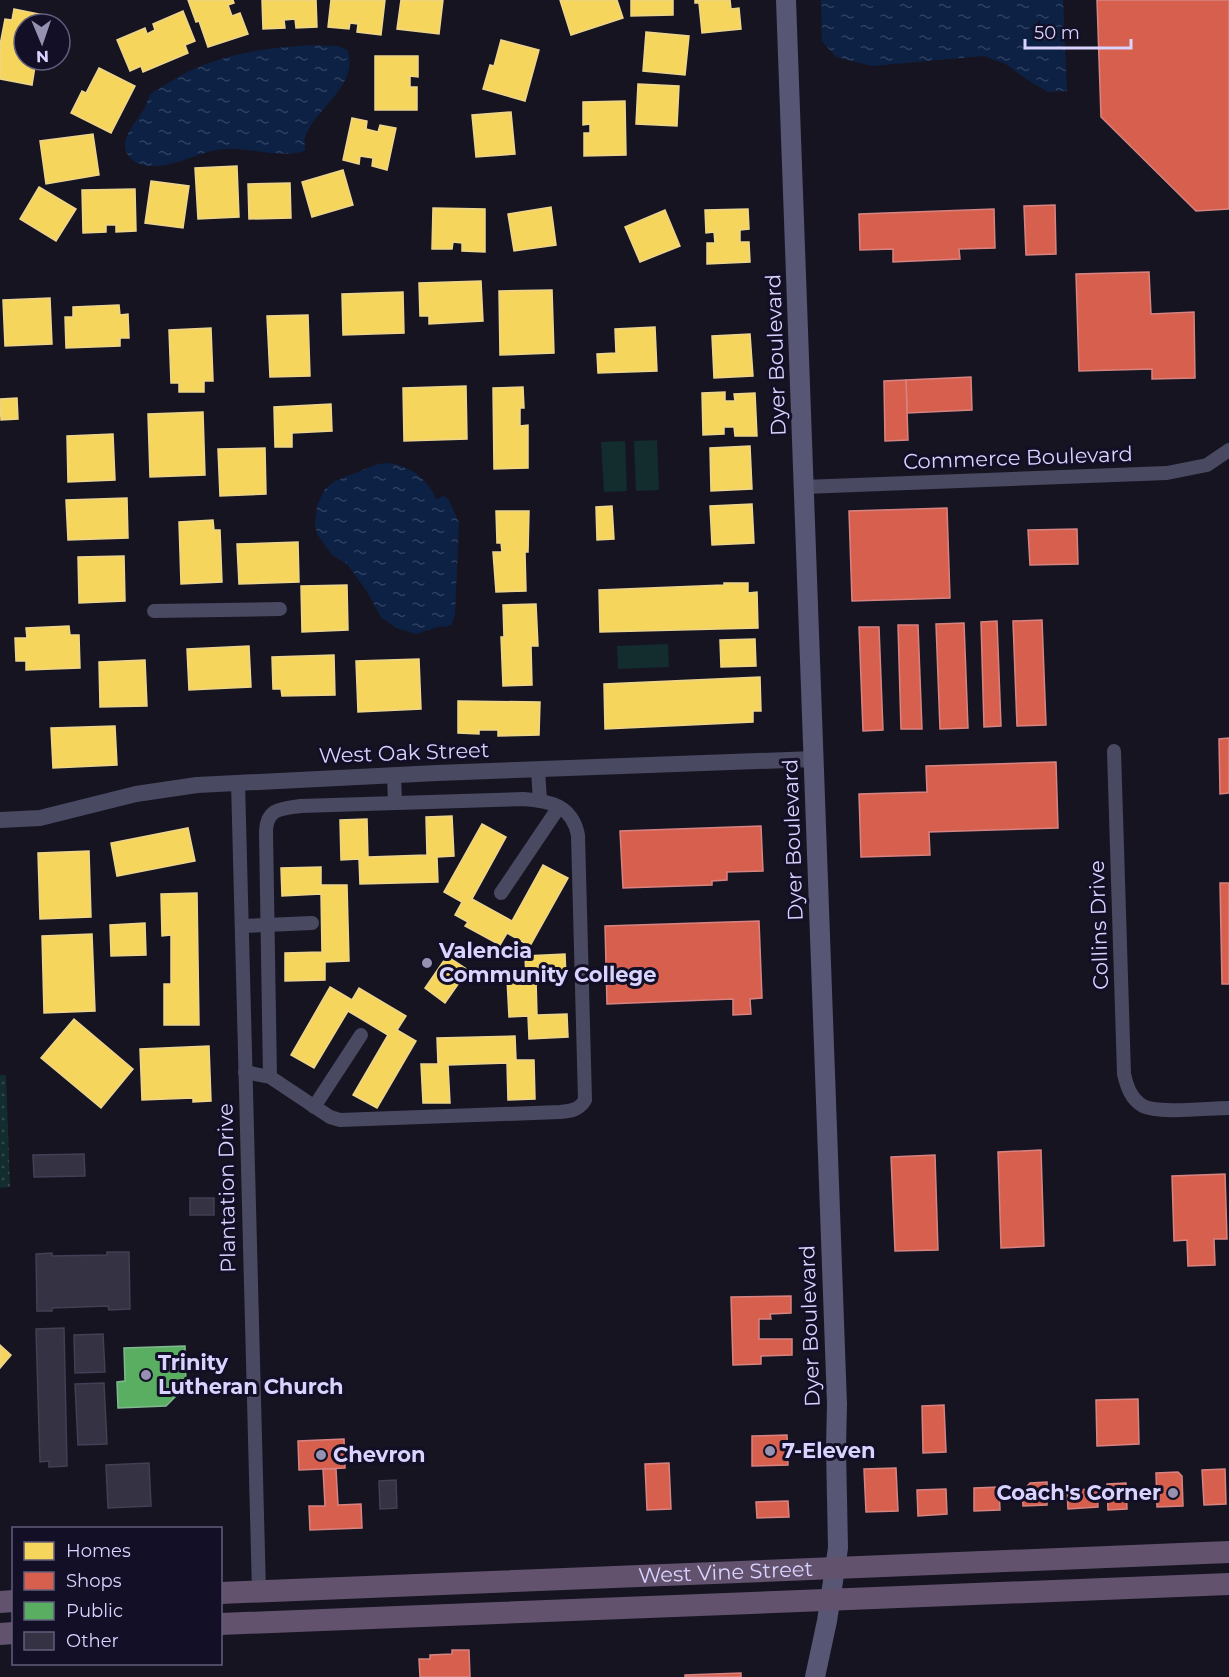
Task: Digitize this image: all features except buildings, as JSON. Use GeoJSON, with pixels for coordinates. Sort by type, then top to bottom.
{"type":"FeatureCollection","features":[{"type":"Feature","properties":{"kind":"highway","name":"West Vine Street"},"geometry":{"type":"LineString","coordinates":[[222,1593],[1229,1552]]}},
{"type":"Feature","properties":{"kind":"highway","name":"West Vine Street"},"geometry":{"type":"LineString","coordinates":[[222,1624],[1229,1584]]}},
{"type":"Feature","properties":{"kind":"highway"},"geometry":{"type":"LineString","coordinates":[[322,1620],[327,1604],[351,1588]]}},
{"type":"Feature","properties":{"kind":"highway"},"geometry":{"type":"LineString","coordinates":[[222,1624],[255,1603],[259,1592]]}},
{"type":"Feature","properties":{"kind":"main road","name":"Dyer Boulevard"},"geometry":{"type":"LineString","coordinates":[[786,0],[837,1404],[838,1548],[815,1677]]}},
{"type":"Feature","properties":{"kind":"street","name":"Commerce Boulevard"},"geometry":{"type":"LineString","coordinates":[[804,487],[1167,473],[1207,465],[1229,450]]}},
{"type":"Feature","properties":{"kind":"street"},"geometry":{"type":"LineString","coordinates":[[154,611],[280,609]]}},
{"type":"Feature","properties":{"kind":"street","name":"Collins Drive"},"geometry":{"type":"LineString","coordinates":[[1114,751],[1124,1074],[1127,1087],[1133,1097],[1144,1106],[1161,1110],[1229,1108]]}},
{"type":"Feature","properties":{"kind":"street","name":"West Oak Street"},"geometry":{"type":"LineString","coordinates":[[0,820],[40,818],[165,789],[238,782],[814,759]]}},
{"type":"Feature","properties":{"kind":"street"},"geometry":{"type":"LineString","coordinates":[[538,770],[540,801]]}},
{"type":"Feature","properties":{"kind":"street"},"geometry":{"type":"LineString","coordinates":[[394,775],[395,803]]}},
{"type":"Feature","properties":{"kind":"street","name":"Plantation Drive"},"geometry":{"type":"LineString","coordinates":[[238,782],[259,1592]]}},
{"type":"Feature","properties":{"kind":"street"},"geometry":{"type":"LineString","coordinates":[[245,1072],[270,1077],[330,1117],[352,1121],[560,1112],[575,1110],[581,1106],[585,1100],[578,835],[571,815],[559,807],[540,801],[523,800],[300,806],[278,809],[270,815],[266,820],[270,1077]]}},
{"type":"Feature","properties":{"kind":"street"},"geometry":{"type":"LineString","coordinates":[[501,893],[559,807]]}},
{"type":"Feature","properties":{"kind":"street"},"geometry":{"type":"LineString","coordinates":[[242,926],[312,923]]}},
{"type":"Feature","properties":{"kind":"street"},"geometry":{"type":"LineString","coordinates":[[314,1107],[361,1035]]}},
{"type":"Feature","properties":{"kind":"green space"},"geometry":{"type":"Polygon","coordinates":[[[657,440],[659,490],[636,491],[634,441],[657,440]]]}},
{"type":"Feature","properties":{"kind":"green space"},"geometry":{"type":"Polygon","coordinates":[[[625,441],[627,491],[604,492],[601,442],[625,441]]]}},
{"type":"Feature","properties":{"kind":"green space"},"geometry":{"type":"Polygon","coordinates":[[[668,644],[669,667],[618,669],[617,646],[668,644]]]}},
{"type":"Feature","properties":{"kind":"green space"},"geometry":{"type":"Polygon","coordinates":[[[0,1075],[6,1075],[10,1187],[0,1188],[0,1075]]]}},
{"type":"Feature","properties":{"kind":"water"},"geometry":{"type":"Polygon","coordinates":[[[821,0],[1063,0],[1067,91],[1048,92],[1006,64],[984,56],[872,66],[836,57],[822,41],[821,0]]]}},
{"type":"Feature","properties":{"kind":"water"},"geometry":{"type":"Polygon","coordinates":[[[338,46],[347,50],[350,62],[348,74],[342,85],[310,127],[305,137],[305,151],[285,154],[224,149],[161,166],[139,164],[127,154],[125,143],[127,135],[150,95],[182,75],[217,60],[236,55],[274,48],[338,46]]]}},
{"type":"Feature","properties":{"kind":"water"},"geometry":{"type":"Polygon","coordinates":[[[388,463],[404,467],[417,474],[428,485],[436,499],[444,496],[449,500],[459,523],[455,613],[452,624],[446,627],[441,626],[416,634],[396,628],[381,617],[366,590],[347,564],[332,555],[317,534],[315,524],[317,506],[325,489],[335,481],[378,464],[388,463]]]}},
{"type":"Feature","properties":{"kind":"place","name":"Valencia Community College"},"geometry":{"type":"Point","coordinates":[427,963]}},
{"type":"Feature","properties":{"kind":"place","name":"Trinity Lutheran Church"},"geometry":{"type":"Point","coordinates":[146,1375]}},
{"type":"Feature","properties":{"kind":"place","name":"7-Eleven"},"geometry":{"type":"Point","coordinates":[770,1451]}},
{"type":"Feature","properties":{"kind":"place","name":"Chevron"},"geometry":{"type":"Point","coordinates":[321,1455]}},
{"type":"Feature","properties":{"kind":"place","name":"Coach's Corner"},"geometry":{"type":"Point","coordinates":[1173,1493]}}]}
